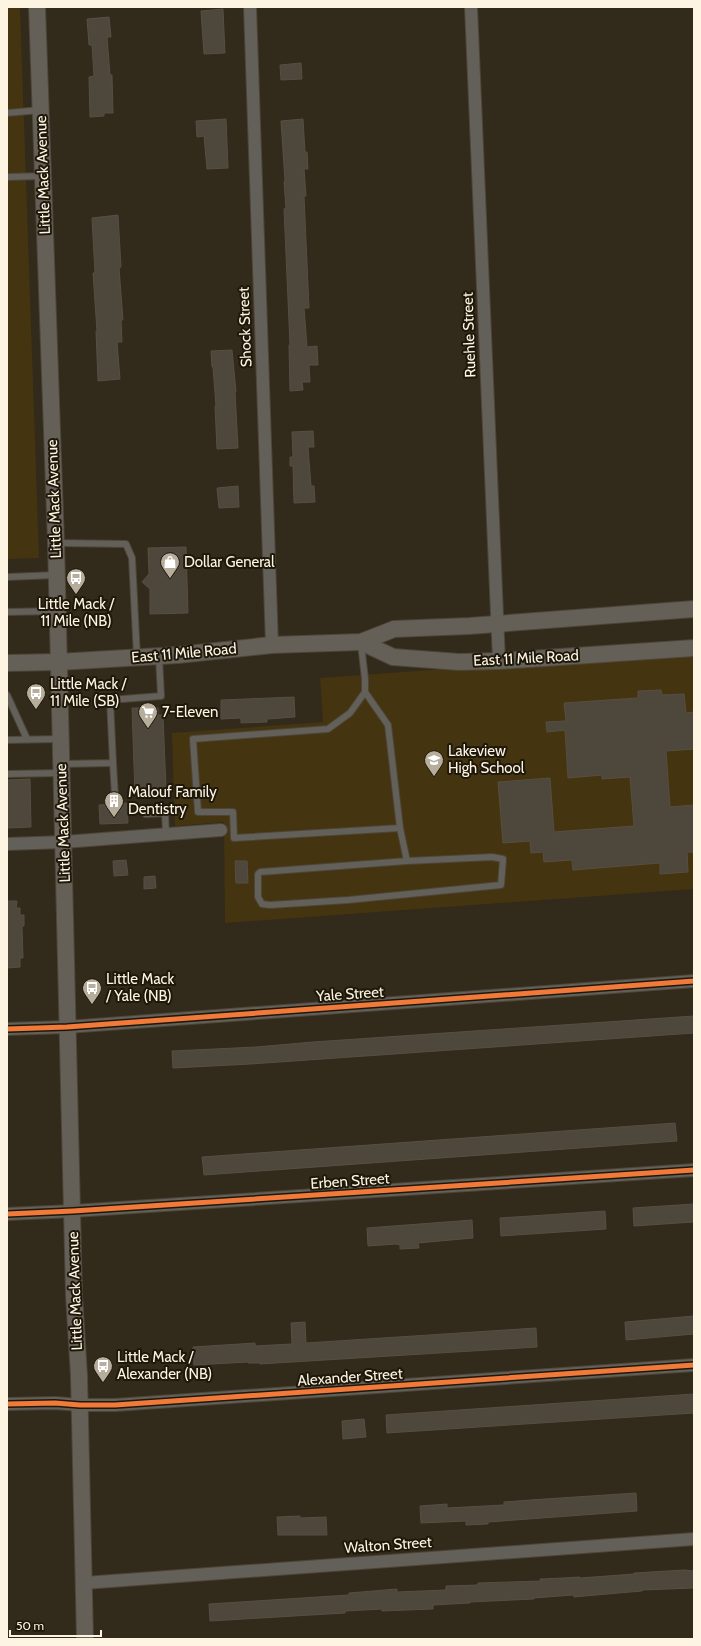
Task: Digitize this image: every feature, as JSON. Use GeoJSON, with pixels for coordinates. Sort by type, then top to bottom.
{"type":"FeatureCollection","features":[{"type":"Feature","properties":{"kind":"main road","name":"Little Mack Avenue"},"geometry":{"type":"LineString","coordinates":[[37,7],[56,543],[74,1295],[80,1405],[85,1639]]}},
{"type":"Feature","properties":{"kind":"main road","name":"East 11 Mile Road"},"geometry":{"type":"LineString","coordinates":[[7,663],[58,662],[159,656],[272,645],[361,642],[394,629],[496,624],[694,610]]}},
{"type":"Feature","properties":{"kind":"main road","name":"East 11 Mile Road"},"geometry":{"type":"LineString","coordinates":[[361,642],[393,657],[451,661],[499,661],[694,648]]}},
{"type":"Feature","properties":{"kind":"street","name":"Shock Street"},"geometry":{"type":"LineString","coordinates":[[250,7],[272,645]]}},
{"type":"Feature","properties":{"kind":"street","name":"Ruehle Street"},"geometry":{"type":"LineString","coordinates":[[471,7],[496,624],[499,661]]}},
{"type":"Feature","properties":{"kind":"street"},"geometry":{"type":"LineString","coordinates":[[7,844],[64,842],[221,830]]}},
{"type":"Feature","properties":{"kind":"street","name":"Yale Street"},"geometry":{"type":"LineString","coordinates":[[7,1029],[68,1027],[694,981]]}},
{"type":"Feature","properties":{"kind":"street","name":"Erben Street"},"geometry":{"type":"LineString","coordinates":[[7,1214],[73,1211],[694,1170]]}},
{"type":"Feature","properties":{"kind":"street","name":"Alexander Street"},"geometry":{"type":"LineString","coordinates":[[7,1404],[123,1404],[694,1365]]}},
{"type":"Feature","properties":{"kind":"street","name":"Walton Street"},"geometry":{"type":"LineString","coordinates":[[84,1584],[694,1539]]}},
{"type":"Feature","properties":{"kind":"lane"},"geometry":{"type":"LineString","coordinates":[[7,113],[40,110]]}},
{"type":"Feature","properties":{"kind":"lane"},"geometry":{"type":"LineString","coordinates":[[7,177],[43,176]]}},
{"type":"Feature","properties":{"kind":"lane"},"geometry":{"type":"LineString","coordinates":[[56,543],[126,544],[132,558],[136,657]]}},
{"type":"Feature","properties":{"kind":"lane"},"geometry":{"type":"LineString","coordinates":[[7,577],[56,575]]}},
{"type":"Feature","properties":{"kind":"lane"},"geometry":{"type":"LineString","coordinates":[[7,612],[57,611]]}},
{"type":"Feature","properties":{"kind":"lane"},"geometry":{"type":"LineString","coordinates":[[361,642],[365,692],[388,725],[400,828],[407,861]]}},
{"type":"Feature","properties":{"kind":"lane"},"geometry":{"type":"LineString","coordinates":[[115,796],[110,700],[160,696],[159,656]]}},
{"type":"Feature","properties":{"kind":"lane"},"geometry":{"type":"LineString","coordinates":[[365,692],[350,713],[328,729],[193,739],[198,812],[233,812],[234,838],[400,828]]}},
{"type":"Feature","properties":{"kind":"lane"},"geometry":{"type":"LineString","coordinates":[[7,695],[9,705],[27,740]]}},
{"type":"Feature","properties":{"kind":"lane"},"geometry":{"type":"LineString","coordinates":[[13,728],[22,728]]}},
{"type":"Feature","properties":{"kind":"lane"},"geometry":{"type":"LineString","coordinates":[[7,740],[61,739]]}},
{"type":"Feature","properties":{"kind":"lane"},"geometry":{"type":"LineString","coordinates":[[7,774],[113,763]]}},
{"type":"Feature","properties":{"kind":"lane"},"geometry":{"type":"LineString","coordinates":[[146,814],[165,813],[166,834]]}},
{"type":"Feature","properties":{"kind":"lane"},"geometry":{"type":"LineString","coordinates":[[221,830],[234,830]]}},
{"type":"Feature","properties":{"kind":"lane"},"geometry":{"type":"LineString","coordinates":[[492,857],[502,859],[502,885],[348,900],[270,905],[262,904],[258,897],[258,874],[260,872],[407,861],[492,857]]}},
{"type":"Feature","properties":{"kind":"shaded area"},"geometry":{"type":"Polygon","coordinates":[[[7,7],[20,7],[39,558],[7,559],[7,7]]]}},
{"type":"Feature","properties":{"kind":"shaded area","name":"Lakeview High School"},"geometry":{"type":"Polygon","coordinates":[[[694,651],[694,889],[225,923],[224,822],[175,826],[172,733],[323,722],[320,678],[694,651]]]}},
{"type":"Feature","properties":{"kind":"building"},"geometry":{"type":"Polygon","coordinates":[[[223,9],[225,53],[204,54],[201,11],[223,9]]]}},
{"type":"Feature","properties":{"kind":"building"},"geometry":{"type":"Polygon","coordinates":[[[109,17],[111,37],[107,37],[110,75],[112,75],[113,113],[104,113],[104,116],[90,117],[89,77],[94,76],[92,45],[89,45],[87,19],[109,17]]]}},
{"type":"Feature","properties":{"kind":"building"},"geometry":{"type":"Polygon","coordinates":[[[301,63],[302,79],[281,80],[280,65],[301,63]]]}},
{"type":"Feature","properties":{"kind":"building"},"geometry":{"type":"Polygon","coordinates":[[[226,119],[228,168],[207,169],[204,136],[197,137],[196,121],[226,119]]]}},
{"type":"Feature","properties":{"kind":"building"},"geometry":{"type":"Polygon","coordinates":[[[303,119],[305,152],[307,152],[308,169],[304,169],[306,196],[304,196],[309,308],[304,308],[307,347],[317,346],[318,365],[309,365],[310,382],[302,382],[303,390],[290,391],[290,345],[284,209],[286,208],[281,121],[303,119]]]}},
{"type":"Feature","properties":{"kind":"building"},"geometry":{"type":"Polygon","coordinates":[[[118,215],[121,267],[119,268],[123,320],[121,320],[122,342],[117,342],[120,379],[98,381],[92,218],[118,215]]]}},
{"type":"Feature","properties":{"kind":"building"},"geometry":{"type":"Polygon","coordinates":[[[232,350],[236,392],[238,448],[217,449],[216,406],[211,351],[232,350]]]}},
{"type":"Feature","properties":{"kind":"building"},"geometry":{"type":"Polygon","coordinates":[[[313,431],[314,447],[308,447],[311,486],[314,486],[315,502],[294,503],[293,466],[290,466],[290,457],[293,457],[292,432],[313,431]]]}},
{"type":"Feature","properties":{"kind":"building"},"geometry":{"type":"Polygon","coordinates":[[[238,486],[239,507],[219,508],[217,488],[238,486]]]}},
{"type":"Feature","properties":{"kind":"building"},"geometry":{"type":"Polygon","coordinates":[[[186,547],[188,613],[150,614],[150,589],[142,582],[149,574],[148,548],[186,547]]]}},
{"type":"Feature","properties":{"kind":"building"},"geometry":{"type":"Polygon","coordinates":[[[661,690],[662,695],[684,694],[686,713],[694,712],[694,749],[666,751],[670,807],[694,805],[694,852],[687,852],[688,872],[660,874],[660,863],[573,870],[572,860],[544,862],[543,852],[531,853],[530,841],[503,843],[498,782],[550,778],[554,832],[634,826],[630,777],[602,779],[602,775],[568,778],[565,730],[547,732],[546,722],[566,721],[564,703],[638,698],[638,691],[661,690]]]}},
{"type":"Feature","properties":{"kind":"building"},"geometry":{"type":"Polygon","coordinates":[[[294,697],[295,717],[267,719],[267,722],[241,723],[241,718],[221,719],[221,700],[294,697]]]}},
{"type":"Feature","properties":{"kind":"building"},"geometry":{"type":"Polygon","coordinates":[[[132,708],[158,708],[158,715],[163,715],[166,788],[160,788],[160,795],[135,795],[132,708]]]}},
{"type":"Feature","properties":{"kind":"building"},"geometry":{"type":"Polygon","coordinates":[[[30,779],[31,827],[7,828],[7,780],[30,779]]]}},
{"type":"Feature","properties":{"kind":"building"},"geometry":{"type":"Polygon","coordinates":[[[127,803],[128,823],[100,824],[99,805],[127,803]]]}},
{"type":"Feature","properties":{"kind":"building"},"geometry":{"type":"Polygon","coordinates":[[[126,860],[128,875],[114,876],[113,861],[126,860]]]}},
{"type":"Feature","properties":{"kind":"building"},"geometry":{"type":"Polygon","coordinates":[[[235,861],[247,861],[248,883],[236,883],[235,861]]]}},
{"type":"Feature","properties":{"kind":"building"},"geometry":{"type":"Polygon","coordinates":[[[155,876],[156,888],[144,889],[144,877],[155,876]]]}},
{"type":"Feature","properties":{"kind":"building"},"geometry":{"type":"Polygon","coordinates":[[[7,901],[17,901],[16,908],[20,908],[20,915],[24,915],[24,926],[22,926],[23,958],[20,958],[20,967],[7,968],[7,901]]]}},
{"type":"Feature","properties":{"kind":"building"},"geometry":{"type":"Polygon","coordinates":[[[694,1016],[694,1033],[251,1064],[173,1068],[172,1051],[256,1047],[694,1016]]]}},
{"type":"Feature","properties":{"kind":"building"},"geometry":{"type":"Polygon","coordinates":[[[675,1123],[677,1141],[204,1175],[202,1157],[675,1123]]]}},
{"type":"Feature","properties":{"kind":"building"},"geometry":{"type":"Polygon","coordinates":[[[694,1204],[694,1222],[634,1226],[633,1208],[694,1204]]]}},
{"type":"Feature","properties":{"kind":"building"},"geometry":{"type":"Polygon","coordinates":[[[605,1211],[606,1229],[501,1236],[500,1218],[605,1211]]]}},
{"type":"Feature","properties":{"kind":"building"},"geometry":{"type":"Polygon","coordinates":[[[472,1220],[473,1238],[418,1243],[419,1248],[400,1249],[400,1245],[396,1244],[368,1246],[367,1228],[472,1220]]]}},
{"type":"Feature","properties":{"kind":"building"},"geometry":{"type":"Polygon","coordinates":[[[694,1316],[694,1334],[626,1340],[625,1322],[694,1316]]]}},
{"type":"Feature","properties":{"kind":"building"},"geometry":{"type":"Polygon","coordinates":[[[305,1322],[306,1343],[536,1328],[537,1347],[260,1364],[248,1362],[194,1365],[193,1347],[255,1343],[255,1346],[292,1344],[291,1323],[305,1322]]]}},
{"type":"Feature","properties":{"kind":"building"},"geometry":{"type":"Polygon","coordinates":[[[694,1394],[694,1413],[387,1433],[386,1415],[694,1394]]]}},
{"type":"Feature","properties":{"kind":"building"},"geometry":{"type":"Polygon","coordinates":[[[364,1419],[366,1437],[343,1439],[342,1421],[364,1419]]]}},
{"type":"Feature","properties":{"kind":"building"},"geometry":{"type":"Polygon","coordinates":[[[636,1493],[637,1511],[488,1522],[488,1524],[466,1525],[466,1521],[421,1523],[420,1506],[447,1504],[447,1508],[504,1505],[504,1502],[636,1493]]]}},
{"type":"Feature","properties":{"kind":"building"},"geometry":{"type":"Polygon","coordinates":[[[300,1516],[300,1518],[326,1517],[327,1535],[278,1535],[277,1517],[300,1516]]]}},
{"type":"Feature","properties":{"kind":"building"},"geometry":{"type":"Polygon","coordinates":[[[684,1570],[694,1571],[694,1588],[642,1590],[574,1597],[573,1595],[534,1599],[470,1602],[433,1605],[433,1609],[382,1611],[382,1609],[345,1611],[345,1613],[210,1621],[209,1604],[349,1595],[349,1593],[397,1589],[397,1592],[446,1590],[446,1586],[478,1585],[478,1583],[541,1581],[540,1579],[580,1578],[684,1570]]]}},
{"type":"Feature","properties":{"kind":"cycle path"},"geometry":{"type":"LineString","coordinates":[[7,1029],[67,1027],[694,981]]}},
{"type":"Feature","properties":{"kind":"cycle path"},"geometry":{"type":"LineString","coordinates":[[7,1214],[73,1211],[694,1170]]}},
{"type":"Feature","properties":{"kind":"cycle path"},"geometry":{"type":"LineString","coordinates":[[7,1404],[55,1403],[115,1405],[694,1365]]}},
{"type":"Feature","properties":{"kind":"place","name":"Dollar General"},"geometry":{"type":"Point","coordinates":[170,579]}},
{"type":"Feature","properties":{"kind":"place","name":"Little Mack / 11 Mile (NB)"},"geometry":{"type":"Point","coordinates":[76,595]}},
{"type":"Feature","properties":{"kind":"place","name":"Little Mack / 11 Mile (SB)"},"geometry":{"type":"Point","coordinates":[36,710]}},
{"type":"Feature","properties":{"kind":"place","name":"7-Eleven"},"geometry":{"type":"Point","coordinates":[148,729]}},
{"type":"Feature","properties":{"kind":"place","name":"Lakeview High School"},"geometry":{"type":"Point","coordinates":[434,777]}},
{"type":"Feature","properties":{"kind":"place","name":"Malouf Family Dentistry"},"geometry":{"type":"Point","coordinates":[114,818]}},
{"type":"Feature","properties":{"kind":"place","name":"Little Mack / Yale (NB)"},"geometry":{"type":"Point","coordinates":[92,1005]}},
{"type":"Feature","properties":{"kind":"place","name":"Little Mack / Alexander (NB)"},"geometry":{"type":"Point","coordinates":[103,1383]}}]}
